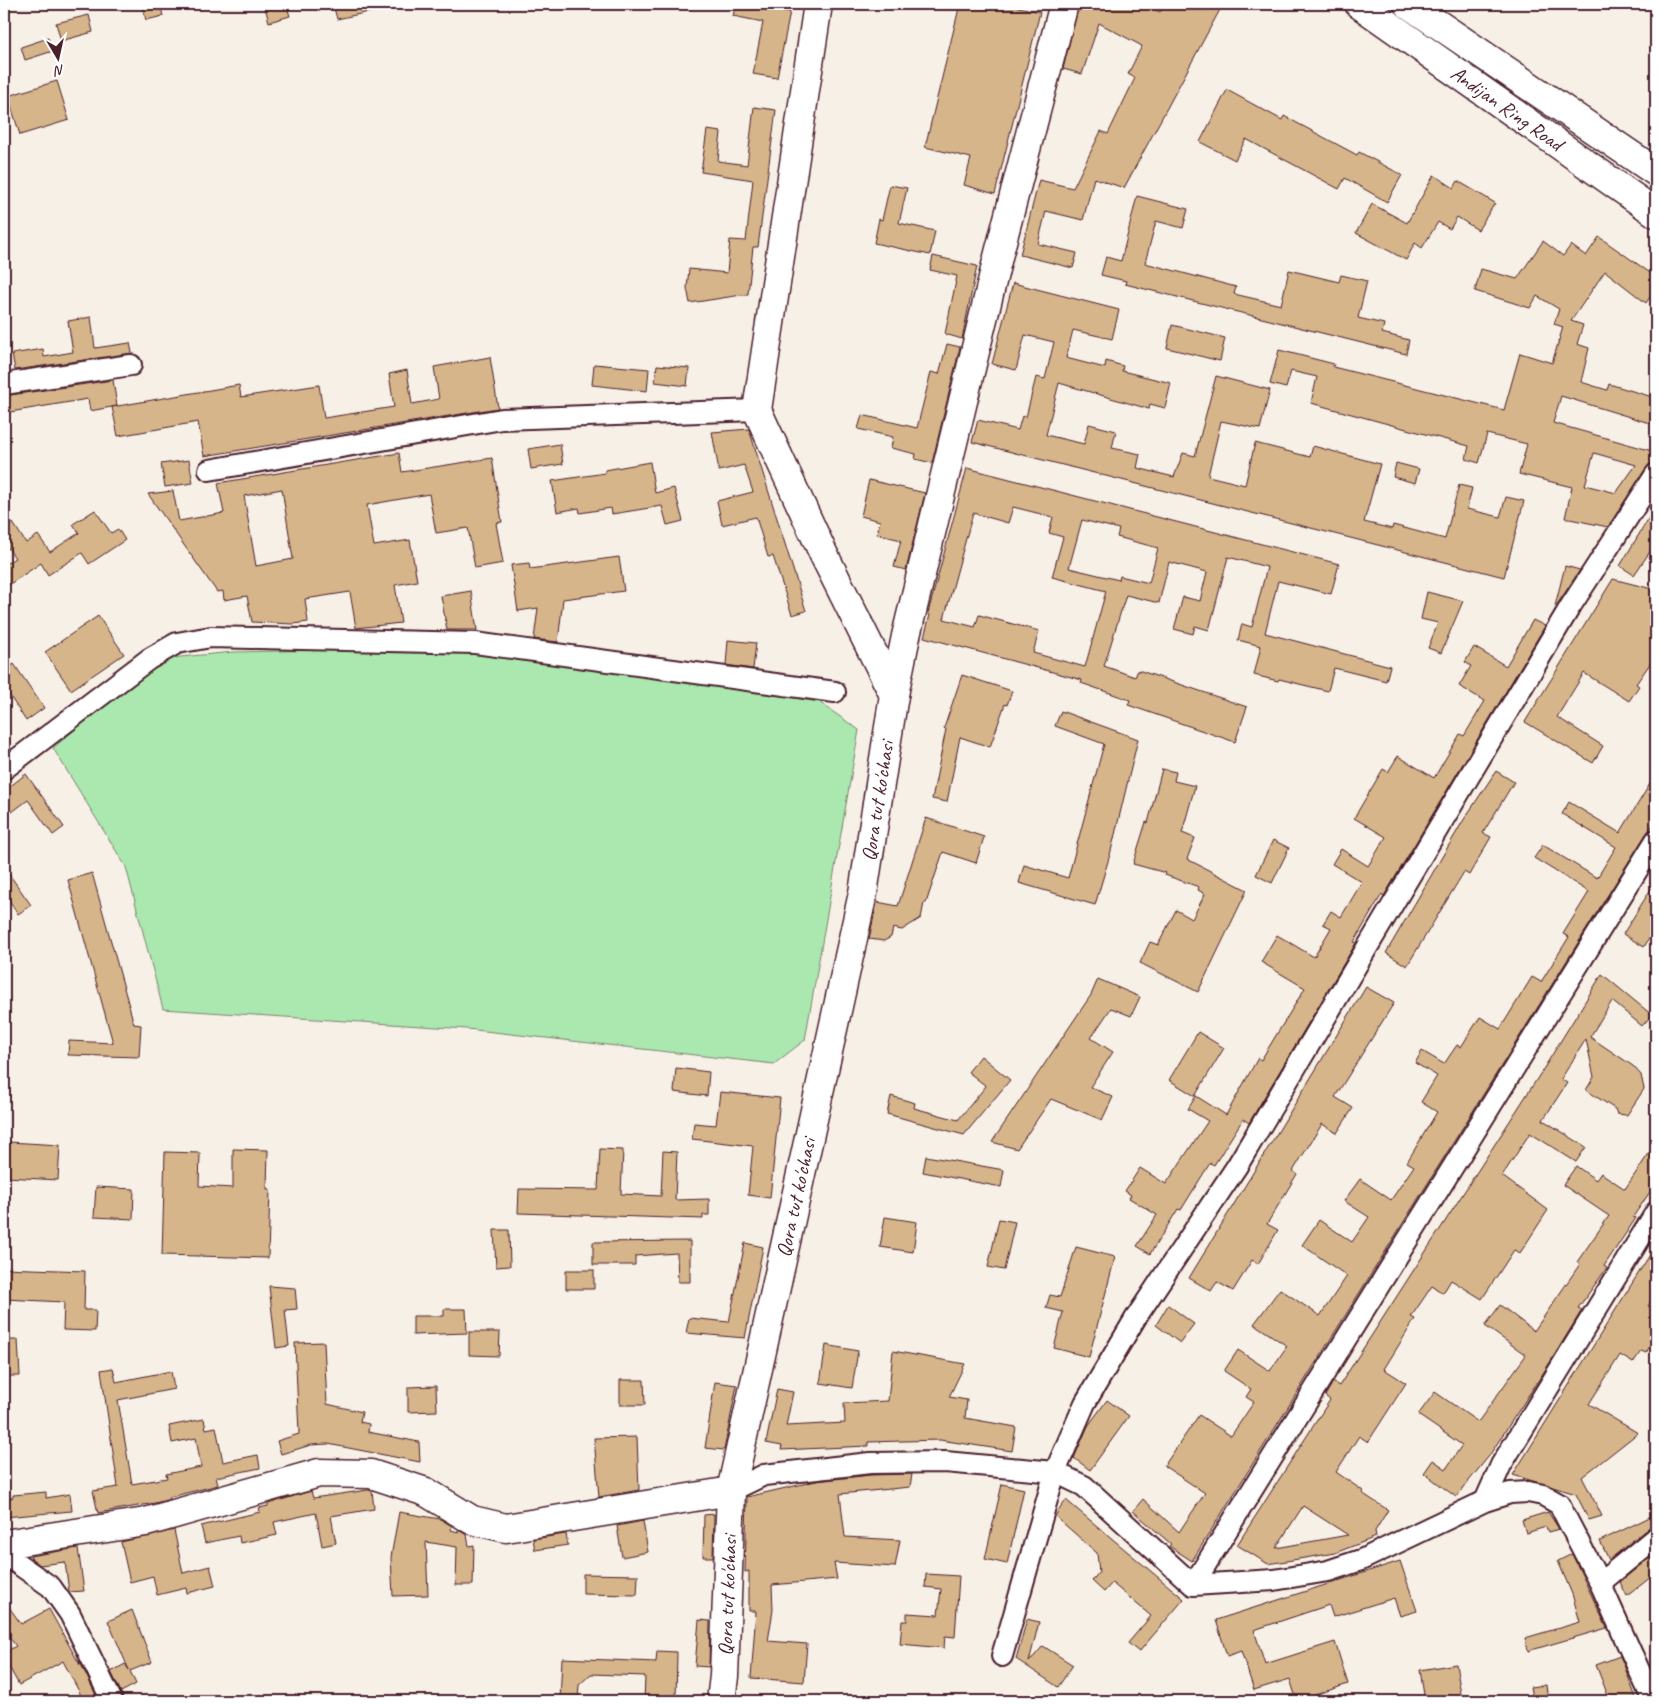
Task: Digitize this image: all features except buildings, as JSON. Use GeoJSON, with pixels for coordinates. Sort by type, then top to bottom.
{"type":"FeatureCollection","features":[{"type":"Feature","properties":{"kind":"main road"},"geometry":{"type":"LineString","coordinates":[[818,4],[757,410],[824,554],[894,695]]}},
{"type":"Feature","properties":{"kind":"main road","name":"Qora tut ko'chasi"},"geometry":{"type":"LineString","coordinates":[[721,1701],[724,1676],[731,1491],[863,893],[894,695],[998,257],[1064,4]]}},
{"type":"Feature","properties":{"kind":"main road","name":"Andijan Ring Road"},"geometry":{"type":"LineString","coordinates":[[1359,4],[1656,213]]}},
{"type":"Feature","properties":{"kind":"main road","name":"Andijan Ring Road"},"geometry":{"type":"LineString","coordinates":[[1408,4],[1656,172]]}},
{"type":"Feature","properties":{"kind":"main road"},"geometry":{"type":"LineString","coordinates":[[4,1544],[146,1522],[319,1473],[371,1474],[426,1492],[472,1520],[506,1528],[731,1491]]}},
{"type":"Feature","properties":{"kind":"street"},"geometry":{"type":"LineString","coordinates":[[4,384],[131,364]]}},
{"type":"Feature","properties":{"kind":"street"},"geometry":{"type":"LineString","coordinates":[[208,470],[502,419],[757,410]]}},
{"type":"Feature","properties":{"kind":"street"},"geometry":{"type":"LineString","coordinates":[[1002,1656],[1055,1472],[1085,1403],[1135,1318],[1237,1166],[1570,607],[1656,474]]}},
{"type":"Feature","properties":{"kind":"street"},"geometry":{"type":"LineString","coordinates":[[4,769],[149,659],[177,643],[211,637],[475,643],[835,692]]}},
{"type":"Feature","properties":{"kind":"street"},"geometry":{"type":"LineString","coordinates":[[1193,1585],[1656,840]]}},
{"type":"Feature","properties":{"kind":"street"},"geometry":{"type":"LineString","coordinates":[[1485,1501],[1501,1465],[1656,1212]]}},
{"type":"Feature","properties":{"kind":"street"},"geometry":{"type":"LineString","coordinates":[[731,1491],[764,1475],[870,1463],[944,1462],[1055,1472],[1084,1486],[1193,1585],[1274,1580],[1328,1571],[1361,1560],[1485,1501],[1510,1493],[1528,1492],[1543,1495],[1560,1504],[1600,1583],[1653,1701]]}},
{"type":"Feature","properties":{"kind":"street"},"geometry":{"type":"LineString","coordinates":[[1600,1583],[1656,1538]]}},
{"type":"Feature","properties":{"kind":"street"},"geometry":{"type":"LineString","coordinates":[[4,1554],[50,1587],[70,1614],[112,1701]]}},
{"type":"Feature","properties":{"kind":"green space"},"geometry":{"type":"Polygon","coordinates":[[[472,647],[819,702],[859,730],[805,1040],[774,1064],[467,1029],[163,1009],[126,867],[53,748],[159,659],[234,652],[472,647]]]}}]}
